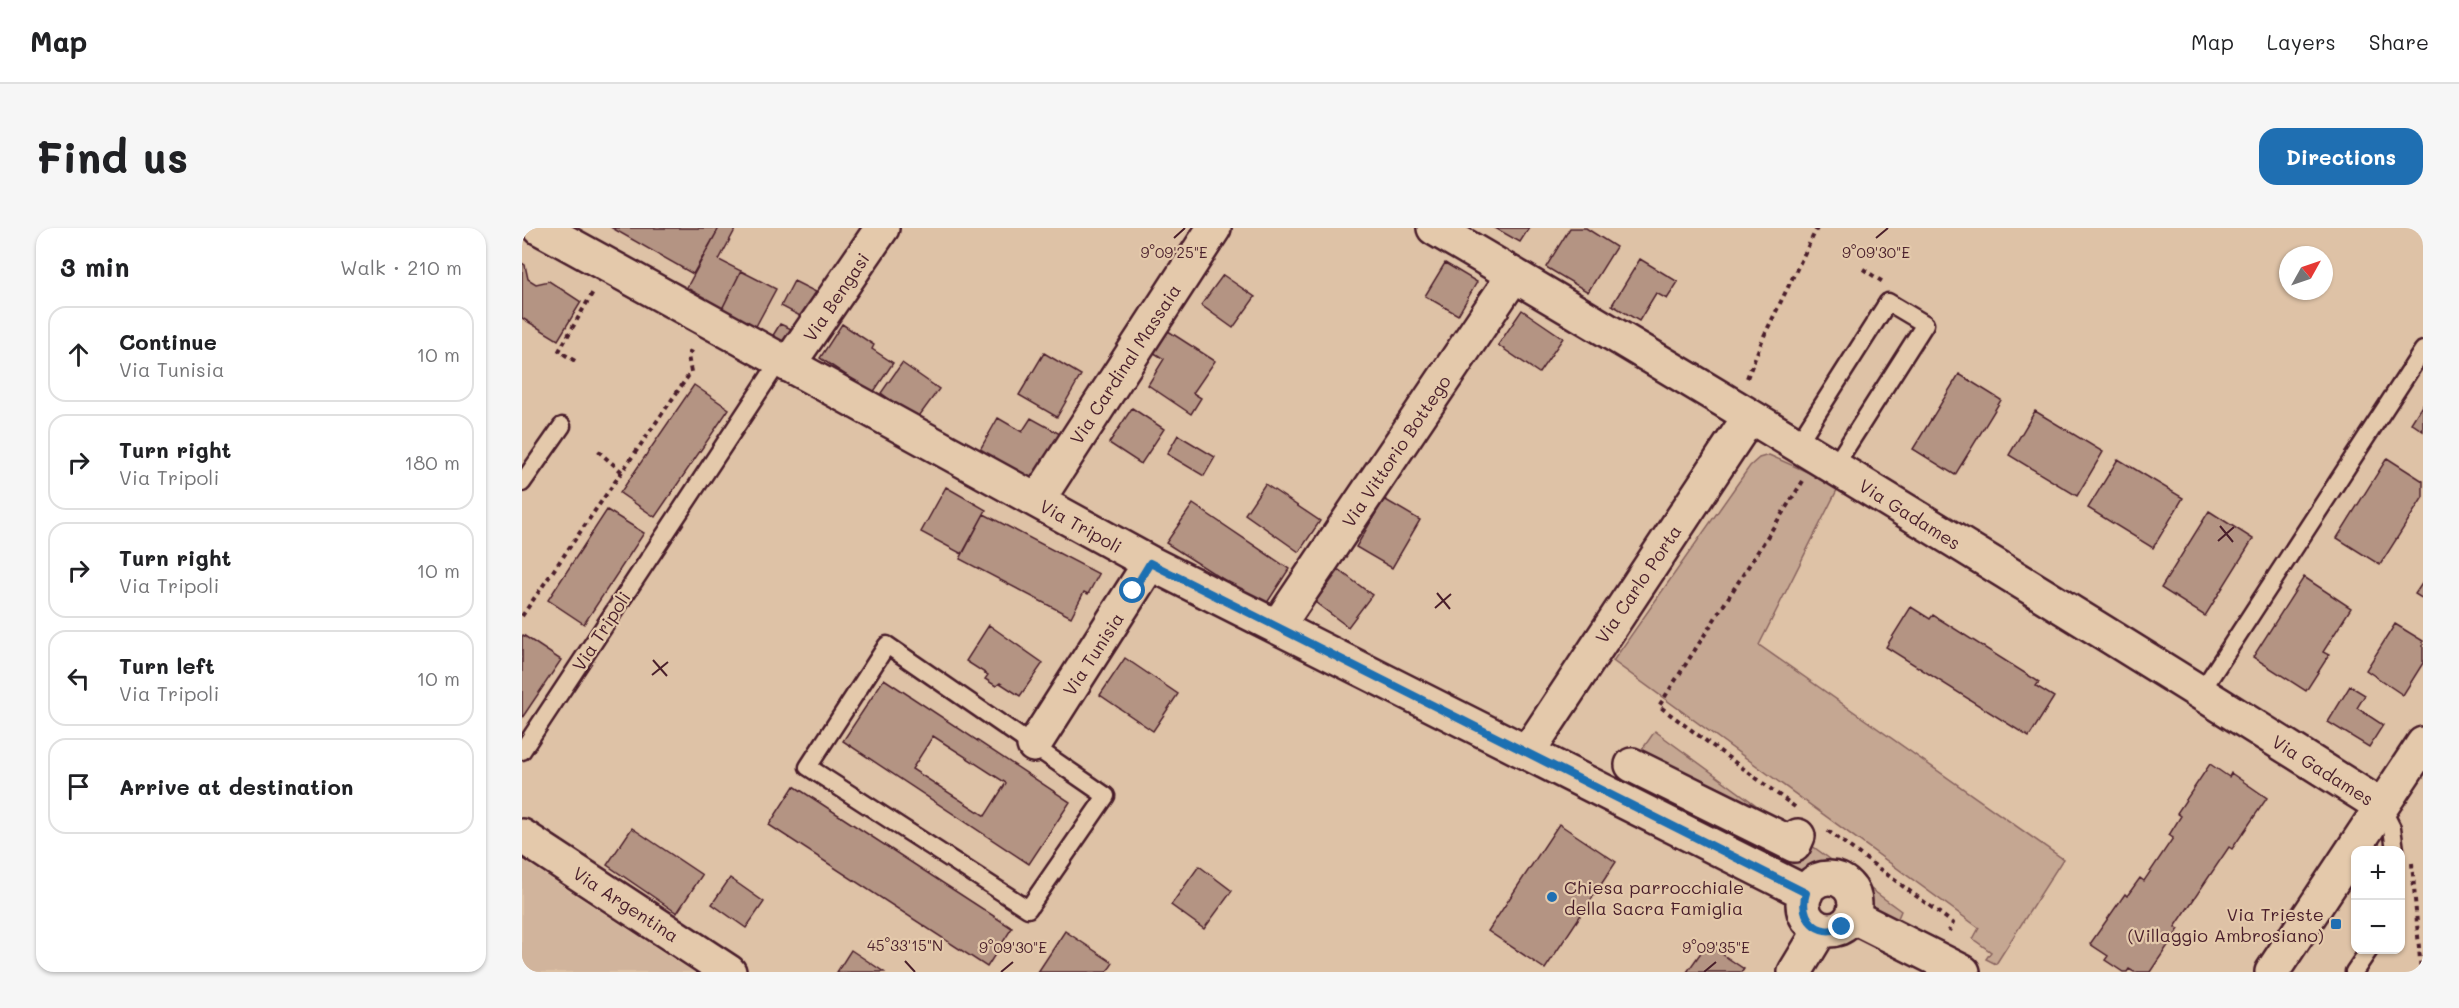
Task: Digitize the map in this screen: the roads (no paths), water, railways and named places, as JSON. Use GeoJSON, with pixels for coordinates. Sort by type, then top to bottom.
{"type":"FeatureCollection","features":[{"type":"Feature","properties":{"kind":"street","name":"Via Bengasi"},"geometry":{"type":"LineString","coordinates":[[784,362],[882,228]]}},
{"type":"Feature","properties":{"kind":"street","name":"Via Cardinal Massaia"},"geometry":{"type":"LineString","coordinates":[[1037,501],[1214,228]]}},
{"type":"Feature","properties":{"kind":"street","name":"Via Gadames"},"geometry":{"type":"LineString","coordinates":[[1434,228],[1834,467],[2200,692],[2381,807]]}},
{"type":"Feature","properties":{"kind":"street","name":"Via Tripoli"},"geometry":{"type":"LineString","coordinates":[[548,230],[1150,563],[1806,893]]}},
{"type":"Feature","properties":{"kind":"street","name":"Via Vittorio Bottego"},"geometry":{"type":"LineString","coordinates":[[1277,627],[1514,275]]}},
{"type":"Feature","properties":{"kind":"street","name":"Via Carlo Porta"},"geometry":{"type":"LineString","coordinates":[[1527,753],[1742,411]]}},
{"type":"Feature","properties":{"kind":"street","name":"Via Tunisia"},"geometry":{"type":"LineString","coordinates":[[1034,745],[1150,563]]}},
{"type":"Feature","properties":{"kind":"street"},"geometry":{"type":"LineString","coordinates":[[2272,972],[2423,744]]}},
{"type":"Feature","properties":{"kind":"street"},"geometry":{"type":"LineString","coordinates":[[1632,765],[1794,845],[1798,836]]}},
{"type":"Feature","properties":{"kind":"street","name":"Via Argentina"},"geometry":{"type":"LineString","coordinates":[[522,836],[729,972]]}},
{"type":"Feature","properties":{"kind":"street"},"geometry":{"type":"LineString","coordinates":[[1833,878],[1841,881],[1852,892],[1855,908],[1852,916],[1848,922],[1836,930],[1821,929],[1807,919],[1803,910],[1806,893],[1817,881],[1833,878]]}},
{"type":"Feature","properties":{"kind":"street"},"geometry":{"type":"LineString","coordinates":[[1852,916],[1963,972]]}},
{"type":"Feature","properties":{"kind":"street"},"geometry":{"type":"LineString","coordinates":[[1795,972],[1821,929]]}},
{"type":"Feature","properties":{"kind":"lane"},"geometry":{"type":"LineString","coordinates":[[1797,445],[1888,302],[1908,313],[1925,324],[1834,467]]}},
{"type":"Feature","properties":{"kind":"lane"},"geometry":{"type":"LineString","coordinates":[[2200,692],[2423,350]]}},
{"type":"Feature","properties":{"kind":"lane","name":"Via Tripoli"},"geometry":{"type":"LineString","coordinates":[[522,751],[784,362]]}},
{"type":"Feature","properties":{"kind":"lane"},"geometry":{"type":"LineString","coordinates":[[522,483],[562,426]]}},
{"type":"Feature","properties":{"kind":"lane"},"geometry":{"type":"LineString","coordinates":[[887,645],[1034,745],[1106,796],[1028,909],[808,767],[887,645]]}},
{"type":"Feature","properties":{"kind":"lane"},"geometry":{"type":"LineString","coordinates":[[2381,807],[2400,846]]}},
{"type":"Feature","properties":{"kind":"lane"},"geometry":{"type":"LineString","coordinates":[[2354,972],[2366,954]]}},
{"type":"Feature","properties":{"kind":"place","name":"Chiesa parrocchiale della Sacra Famiglia"},"geometry":{"type":"Point","coordinates":[1552,897]}},
{"type":"Feature","properties":{"kind":"place","name":"Via Trieste (Villaggio Ambrosiano)"},"geometry":{"type":"Point","coordinates":[2336,924]}}]}
